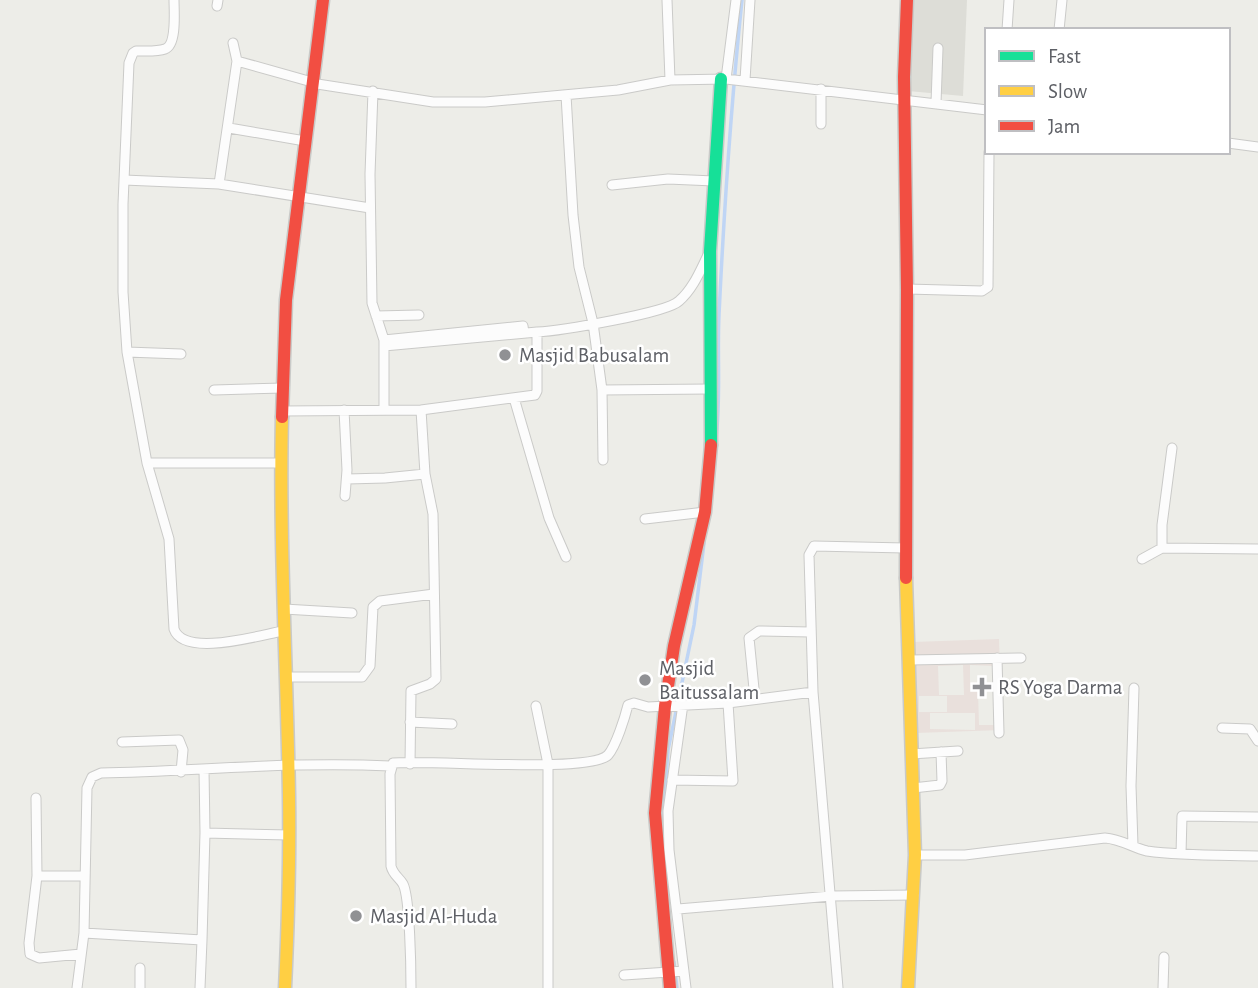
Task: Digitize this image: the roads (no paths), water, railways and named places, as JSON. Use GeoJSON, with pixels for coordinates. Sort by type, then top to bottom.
{"type":"FeatureCollection","features":[{"type":"Feature","properties":{"kind":"street"},"geometry":{"type":"LineString","coordinates":[[174,0],[173,38],[170,45],[164,50],[136,51],[131,57],[124,180],[123,292],[127,352],[147,463],[169,539],[174,629],[176,635],[184,640],[205,645],[283,631]]}},
{"type":"Feature","properties":{"kind":"street"},"geometry":{"type":"LineString","coordinates":[[285,988],[289,835],[281,463],[286,300],[323,0]]}},
{"type":"Feature","properties":{"kind":"street"},"geometry":{"type":"LineString","coordinates":[[667,0],[670,80]]}},
{"type":"Feature","properties":{"kind":"street"},"geometry":{"type":"LineString","coordinates":[[732,80],[736,0]]}},
{"type":"Feature","properties":{"kind":"street"},"geometry":{"type":"LineString","coordinates":[[670,988],[676,972],[678,909],[669,850],[668,811],[672,780],[674,646],[705,512],[711,461],[710,251],[714,181],[750,0]]}},
{"type":"Feature","properties":{"kind":"street"},"geometry":{"type":"LineString","coordinates":[[907,0],[904,100],[907,289],[905,548],[915,855],[908,988]]}},
{"type":"Feature","properties":{"kind":"street"},"geometry":{"type":"LineString","coordinates":[[1007,28],[1009,0]]}},
{"type":"Feature","properties":{"kind":"street"},"geometry":{"type":"LineString","coordinates":[[1059,28],[1062,0]]}},
{"type":"Feature","properties":{"kind":"street"},"geometry":{"type":"LineString","coordinates":[[219,184],[237,61],[233,43]]}},
{"type":"Feature","properties":{"kind":"street"},"geometry":{"type":"LineString","coordinates":[[936,103],[938,48]]}},
{"type":"Feature","properties":{"kind":"street"},"geometry":{"type":"LineString","coordinates":[[237,61],[312,82],[433,102],[485,102],[566,95],[670,80],[732,80],[985,110]]}},
{"type":"Feature","properties":{"kind":"street"},"geometry":{"type":"LineString","coordinates":[[821,89],[821,124]]}},
{"type":"Feature","properties":{"kind":"street"},"geometry":{"type":"LineString","coordinates":[[373,91],[370,208],[372,303],[384,343],[384,410]]}},
{"type":"Feature","properties":{"kind":"street"},"geometry":{"type":"LineString","coordinates":[[566,95],[579,267],[593,323],[602,390],[603,460]]}},
{"type":"Feature","properties":{"kind":"street"},"geometry":{"type":"LineString","coordinates":[[229,128],[305,141]]}},
{"type":"Feature","properties":{"kind":"street"},"geometry":{"type":"LineString","coordinates":[[1230,143],[1258,147]]}},
{"type":"Feature","properties":{"kind":"street"},"geometry":{"type":"LineString","coordinates":[[907,289],[982,291],[988,287],[989,154]]}},
{"type":"Feature","properties":{"kind":"street"},"geometry":{"type":"LineString","coordinates":[[612,185],[668,179],[714,181]]}},
{"type":"Feature","properties":{"kind":"street"},"geometry":{"type":"LineString","coordinates":[[124,180],[219,184],[370,208]]}},
{"type":"Feature","properties":{"kind":"street"},"geometry":{"type":"LineString","coordinates":[[384,343],[523,326],[524,333],[537,332],[641,315],[673,306],[688,292],[710,251]]}},
{"type":"Feature","properties":{"kind":"street"},"geometry":{"type":"LineString","coordinates":[[376,316],[419,315]]}},
{"type":"Feature","properties":{"kind":"street"},"geometry":{"type":"LineString","coordinates":[[282,411],[421,410],[536,393],[537,332]]}},
{"type":"Feature","properties":{"kind":"street"},"geometry":{"type":"LineString","coordinates":[[127,352],[181,354]]}},
{"type":"Feature","properties":{"kind":"street"},"geometry":{"type":"LineString","coordinates":[[214,390],[284,388]]}},
{"type":"Feature","properties":{"kind":"street"},"geometry":{"type":"LineString","coordinates":[[602,390],[710,389]]}},
{"type":"Feature","properties":{"kind":"street"},"geometry":{"type":"LineString","coordinates":[[514,398],[550,518],[566,557]]}},
{"type":"Feature","properties":{"kind":"street"},"geometry":{"type":"LineString","coordinates":[[344,410],[347,479],[345,496]]}},
{"type":"Feature","properties":{"kind":"street"},"geometry":{"type":"LineString","coordinates":[[410,764],[411,691],[430,684],[436,678],[433,514],[425,474],[421,410]]}},
{"type":"Feature","properties":{"kind":"street"},"geometry":{"type":"LineString","coordinates":[[1162,548],[1162,525],[1172,448]]}},
{"type":"Feature","properties":{"kind":"street"},"geometry":{"type":"LineString","coordinates":[[147,463],[281,463]]}},
{"type":"Feature","properties":{"kind":"street"},"geometry":{"type":"LineString","coordinates":[[347,479],[425,474]]}},
{"type":"Feature","properties":{"kind":"street"},"geometry":{"type":"LineString","coordinates":[[645,519],[705,512]]}},
{"type":"Feature","properties":{"kind":"street"},"geometry":{"type":"LineString","coordinates":[[838,988],[813,692],[810,632],[811,549],[814,546],[905,548]]}},
{"type":"Feature","properties":{"kind":"street"},"geometry":{"type":"LineString","coordinates":[[1142,559],[1162,548],[1258,549]]}},
{"type":"Feature","properties":{"kind":"street"},"geometry":{"type":"LineString","coordinates":[[285,677],[362,677],[370,666],[373,607],[376,603],[434,594]]}},
{"type":"Feature","properties":{"kind":"street"},"geometry":{"type":"LineString","coordinates":[[284,609],[352,613]]}},
{"type":"Feature","properties":{"kind":"street"},"geometry":{"type":"LineString","coordinates":[[755,699],[749,638],[759,631],[810,632]]}},
{"type":"Feature","properties":{"kind":"street"},"geometry":{"type":"LineString","coordinates":[[997,658],[999,733]]}},
{"type":"Feature","properties":{"kind":"street"},"geometry":{"type":"LineString","coordinates":[[910,660],[1021,658]]}},
{"type":"Feature","properties":{"kind":"street"},"geometry":{"type":"LineString","coordinates":[[1133,845],[1131,786],[1134,688]]}},
{"type":"Feature","properties":{"kind":"street"},"geometry":{"type":"LineString","coordinates":[[77,988],[84,933],[87,788],[92,777],[101,773],[181,772],[288,764],[548,764],[601,759],[611,750],[628,705],[634,703],[648,707],[728,703],[813,692]]}},
{"type":"Feature","properties":{"kind":"street"},"geometry":{"type":"LineString","coordinates":[[672,780],[733,781],[728,703]]}},
{"type":"Feature","properties":{"kind":"street"},"geometry":{"type":"LineString","coordinates":[[674,705],[654,814],[676,972],[686,988]]}},
{"type":"Feature","properties":{"kind":"street"},"geometry":{"type":"LineString","coordinates":[[536,706],[548,764],[548,988]]}},
{"type":"Feature","properties":{"kind":"street"},"geometry":{"type":"LineString","coordinates":[[410,722],[452,723]]}},
{"type":"Feature","properties":{"kind":"street"},"geometry":{"type":"LineString","coordinates":[[1222,728],[1250,729],[1258,741]]}},
{"type":"Feature","properties":{"kind":"street"},"geometry":{"type":"LineString","coordinates":[[122,742],[179,740],[183,750],[181,772]]}},
{"type":"Feature","properties":{"kind":"street"},"geometry":{"type":"LineString","coordinates":[[911,754],[958,751]]}},
{"type":"Feature","properties":{"kind":"street"},"geometry":{"type":"LineString","coordinates":[[913,788],[940,785],[941,752]]}},
{"type":"Feature","properties":{"kind":"street"},"geometry":{"type":"LineString","coordinates":[[390,766],[391,866],[393,873],[404,886],[411,955],[411,988]]}},
{"type":"Feature","properties":{"kind":"street"},"geometry":{"type":"LineString","coordinates":[[200,988],[205,833],[204,769]]}},
{"type":"Feature","properties":{"kind":"street"},"geometry":{"type":"LineString","coordinates":[[36,798],[37,876],[30,954],[39,958],[81,954]]}},
{"type":"Feature","properties":{"kind":"street"},"geometry":{"type":"LineString","coordinates":[[1181,854],[1182,816],[1258,817]]}},
{"type":"Feature","properties":{"kind":"street"},"geometry":{"type":"LineString","coordinates":[[205,833],[289,835]]}},
{"type":"Feature","properties":{"kind":"street"},"geometry":{"type":"LineString","coordinates":[[915,855],[965,855],[1093,839],[1115,839],[1141,849],[1181,854],[1258,856]]}},
{"type":"Feature","properties":{"kind":"street"},"geometry":{"type":"LineString","coordinates":[[37,876],[85,876]]}},
{"type":"Feature","properties":{"kind":"street"},"geometry":{"type":"LineString","coordinates":[[678,909],[831,896],[914,895]]}},
{"type":"Feature","properties":{"kind":"street"},"geometry":{"type":"LineString","coordinates":[[84,933],[202,940]]}},
{"type":"Feature","properties":{"kind":"street"},"geometry":{"type":"LineString","coordinates":[[1163,988],[1164,957]]}},
{"type":"Feature","properties":{"kind":"street"},"geometry":{"type":"LineString","coordinates":[[139,968],[140,988]]}},
{"type":"Feature","properties":{"kind":"street"},"geometry":{"type":"LineString","coordinates":[[624,975],[676,972]]}},
{"type":"Feature","properties":{"kind":"waterway"},"geometry":{"type":"LineString","coordinates":[[716,438],[723,236],[742,0]]}},
{"type":"Feature","properties":{"kind":"waterway"},"geometry":{"type":"LineString","coordinates":[[662,833],[668,750],[694,625],[704,543]]}},
{"type":"Feature","properties":{"kind":"waterway"},"geometry":{"type":"LineString","coordinates":[[674,962],[677,988]]}},
{"type":"Feature","properties":{"kind":"place","name":"Masjid Babusalam"},"geometry":{"type":"Point","coordinates":[505,355]}},
{"type":"Feature","properties":{"kind":"place","name":"Masjid Baitussalam"},"geometry":{"type":"Point","coordinates":[645,680]}},
{"type":"Feature","properties":{"kind":"place","name":"RS Yoga Darma"},"geometry":{"type":"Point","coordinates":[982,687]}},
{"type":"Feature","properties":{"kind":"place","name":"Masjid Al-Huda"},"geometry":{"type":"Point","coordinates":[356,916]}}]}
